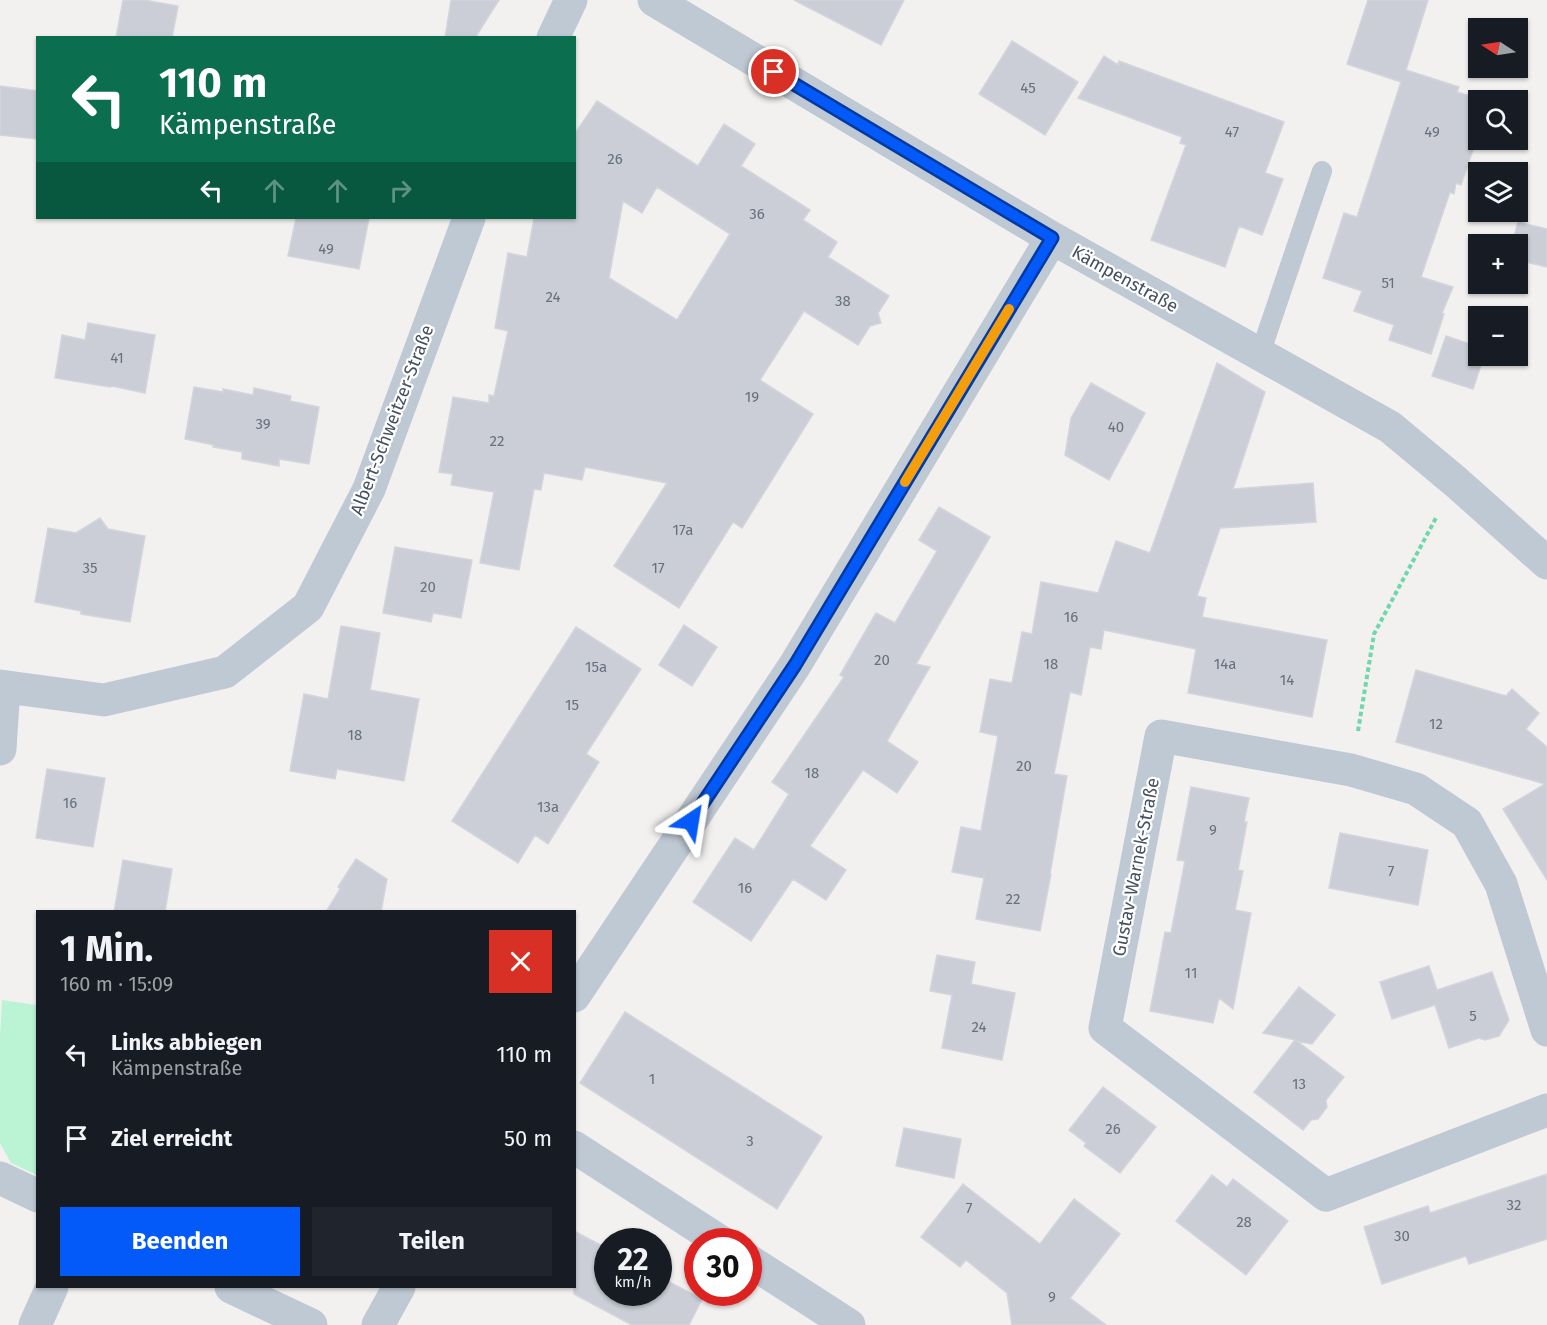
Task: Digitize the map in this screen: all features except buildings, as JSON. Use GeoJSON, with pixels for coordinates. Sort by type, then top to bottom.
{"type":"FeatureCollection","features":[{"type":"Feature","properties":{"kind":"street"},"geometry":{"type":"LineString","coordinates":[[555,36],[571,0]]}},
{"type":"Feature","properties":{"kind":"street","name":"Kämpenstraße"},"geometry":{"type":"LineString","coordinates":[[654,0],[1052,238],[1390,427],[1547,563]]}},
{"type":"Feature","properties":{"kind":"street","name":"Albert-Schweitzer-Straße"},"geometry":{"type":"LineString","coordinates":[[2,687],[104,700],[225,672],[308,607],[369,489],[469,219]]}},
{"type":"Feature","properties":{"kind":"street"},"geometry":{"type":"LineString","coordinates":[[576,993],[795,665],[1052,238]]}},
{"type":"Feature","properties":{"kind":"street"},"geometry":{"type":"LineString","coordinates":[[0,749],[2,687]]}},
{"type":"Feature","properties":{"kind":"street","name":"Gustav-Warnek-Straße"},"geometry":{"type":"LineString","coordinates":[[1547,1030],[1502,884],[1467,823],[1416,789],[1351,770],[1161,735],[1105,1028],[1326,1195],[1547,1110]]}},
{"type":"Feature","properties":{"kind":"street"},"geometry":{"type":"LineString","coordinates":[[576,1148],[699,1228]]}},
{"type":"Feature","properties":{"kind":"street"},"geometry":{"type":"LineString","coordinates":[[0,1178],[36,1195]]}},
{"type":"Feature","properties":{"kind":"street"},"geometry":{"type":"LineString","coordinates":[[762,1269],[849,1325]]}},
{"type":"Feature","properties":{"kind":"street"},"geometry":{"type":"LineString","coordinates":[[35,1325],[52,1288]]}},
{"type":"Feature","properties":{"kind":"street"},"geometry":{"type":"LineString","coordinates":[[233,1288],[311,1325]]}},
{"type":"Feature","properties":{"kind":"street"},"geometry":{"type":"LineString","coordinates":[[378,1325],[398,1288]]}},
{"type":"Feature","properties":{"kind":"lane"},"geometry":{"type":"LineString","coordinates":[[1260,354],[1322,171]]}},
{"type":"Feature","properties":{"kind":"path"},"geometry":{"type":"LineString","coordinates":[[1351,770],[1374,634],[1456,482]]}},
{"type":"Feature","properties":{"kind":"green space"},"geometry":{"type":"Polygon","coordinates":[[[2,1000],[36,1005],[36,1175],[11,1163],[0,1143],[2,1000]]]}},
{"type":"Feature","properties":{"kind":"slow traffic"},"geometry":{"type":"LineString","coordinates":[[905,482],[1009,309]]}},
{"type":"Feature","properties":{"kind":"route"},"geometry":{"type":"LineString","coordinates":[[691,821],[795,665],[1052,238],[774,72]]}}]}
